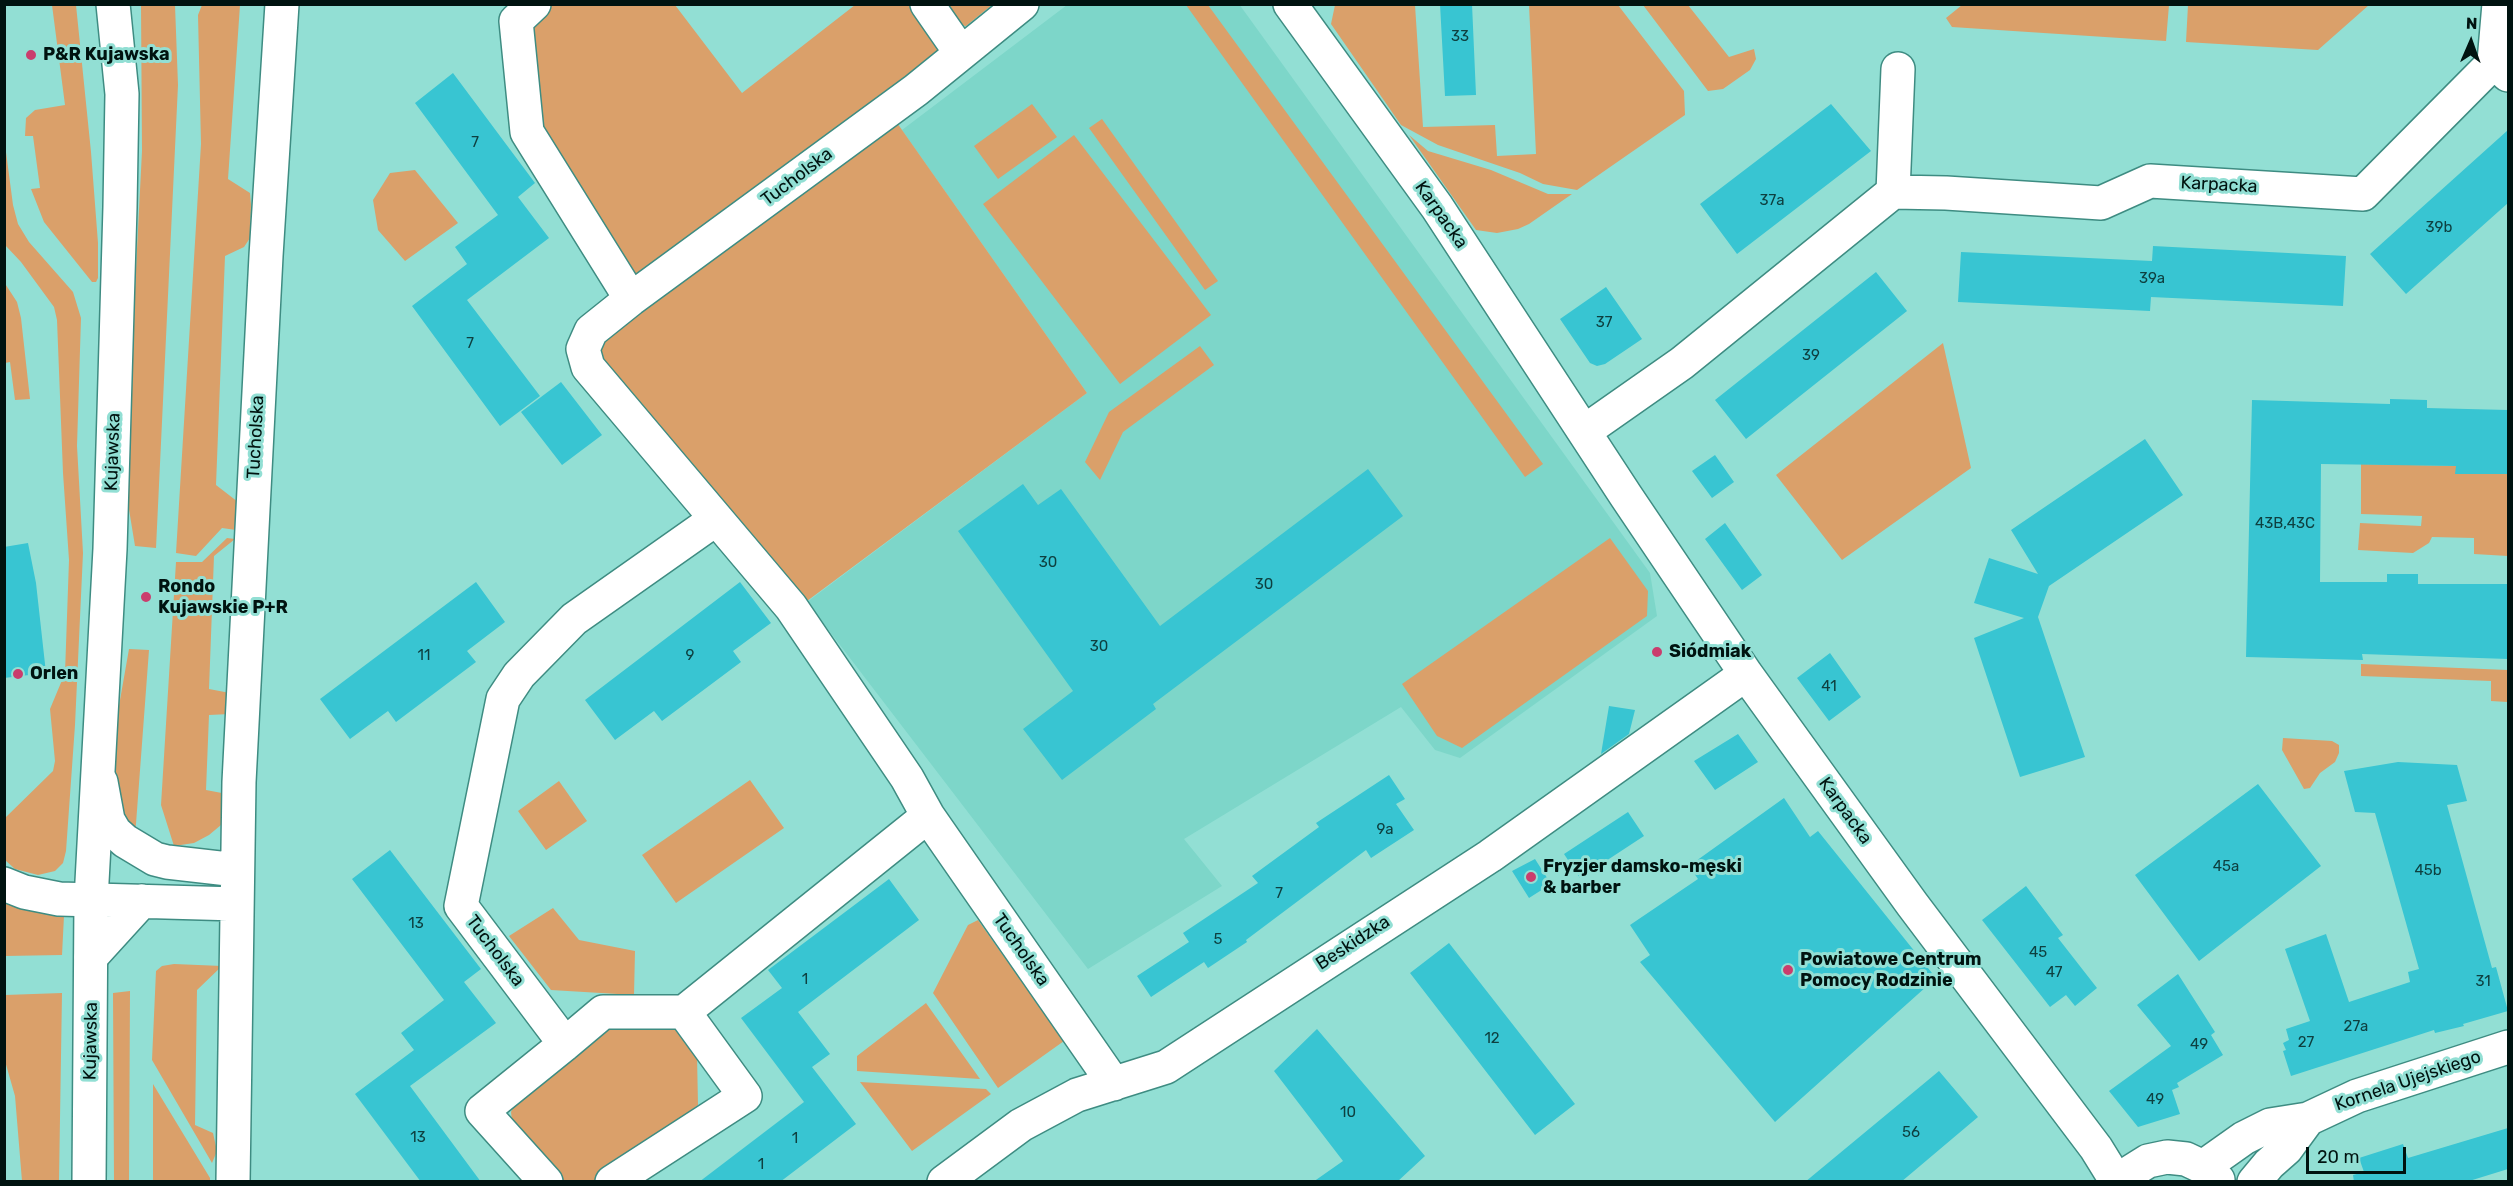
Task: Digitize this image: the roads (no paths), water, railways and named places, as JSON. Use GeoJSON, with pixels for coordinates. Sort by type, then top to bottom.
{"type":"FeatureCollection","features":[{"type":"Feature","properties":{"kind":"street","name":"Kujawska"},"geometry":{"type":"LineString","coordinates":[[89,1182],[91,900],[110,549],[120,207],[122,94],[113,4]]}},
{"type":"Feature","properties":{"kind":"street","name":"Tucholska"},"geometry":{"type":"LineString","coordinates":[[233,1182],[237,870],[254,487],[282,4]]}},
{"type":"Feature","properties":{"kind":"street"},"geometry":{"type":"LineString","coordinates":[[534,4],[516,21],[527,132],[631,299]]}},
{"type":"Feature","properties":{"kind":"street"},"geometry":{"type":"LineString","coordinates":[[927,4],[961,53]]}},
{"type":"Feature","properties":{"kind":"street","name":"Tucholska"},"geometry":{"type":"LineString","coordinates":[[1022,4],[916,90],[631,299],[591,331],[583,350],[588,367],[791,607],[907,778],[928,816],[1114,1084]]}},
{"type":"Feature","properties":{"kind":"street","name":"Karpacka"},"geometry":{"type":"LineString","coordinates":[[1290,4],[1437,207],[1746,674],[1912,904],[2120,1182]]}},
{"type":"Feature","properties":{"kind":"street","name":"Karpacka"},"geometry":{"type":"LineString","coordinates":[[1893,192],[1946,193],[2101,203],[2150,181],[2363,194],[2501,68],[2499,4]]}},
{"type":"Feature","properties":{"kind":"street"},"geometry":{"type":"LineString","coordinates":[[1585,431],[1682,363],[1893,192],[1898,69]]}},
{"type":"Feature","properties":{"kind":"street","name":"Tucholska"},"geometry":{"type":"LineString","coordinates":[[565,1044],[461,906],[503,699],[519,675],[574,619],[716,519]]}},
{"type":"Feature","properties":{"kind":"street","name":"Beskidzka"},"geometry":{"type":"LineString","coordinates":[[944,1182],[1021,1125],[1077,1095],[1166,1067],[1490,856],[1746,674]]}},
{"type":"Feature","properties":{"kind":"street"},"geometry":{"type":"LineString","coordinates":[[98,765],[108,820],[115,832],[125,841],[155,859],[237,870]]}},
{"type":"Feature","properties":{"kind":"street"},"geometry":{"type":"LineString","coordinates":[[546,1182],[482,1112],[603,1012],[684,1012],[928,816]]}},
{"type":"Feature","properties":{"kind":"street"},"geometry":{"type":"LineString","coordinates":[[4,884],[24,892],[59,899],[237,904]]}},
{"type":"Feature","properties":{"kind":"street"},"geometry":{"type":"LineString","coordinates":[[91,957],[142,901]]}},
{"type":"Feature","properties":{"kind":"street"},"geometry":{"type":"LineString","coordinates":[[612,1182],[745,1096],[684,1012]]}},
{"type":"Feature","properties":{"kind":"street","name":"Kornela Ujejskiego"},"geometry":{"type":"LineString","coordinates":[[2211,1174],[2244,1138],[2270,1125],[2308,1119],[2357,1095],[2508,1047]]}},
{"type":"Feature","properties":{"kind":"street","name":"Kornela Ujejskiego"},"geometry":{"type":"LineString","coordinates":[[2254,1182],[2268,1164],[2286,1149],[2308,1119]]}},
{"type":"Feature","properties":{"kind":"street"},"geometry":{"type":"LineString","coordinates":[[2120,1182],[2148,1161],[2167,1158],[2186,1159],[2211,1174]]}},
{"type":"Feature","properties":{"kind":"place","name":"P&R Kujawska"},"geometry":{"type":"Point","coordinates":[31,55]}},
{"type":"Feature","properties":{"kind":"place","name":"Rondo Kujawskie P+R"},"geometry":{"type":"Point","coordinates":[146,597]}},
{"type":"Feature","properties":{"kind":"place","name":"Siódmiak"},"geometry":{"type":"Point","coordinates":[1657,652]}},
{"type":"Feature","properties":{"kind":"place","name":"Orlen"},"geometry":{"type":"Point","coordinates":[18,674]}},
{"type":"Feature","properties":{"kind":"place","name":"Fryzjer damsko-męski & barber"},"geometry":{"type":"Point","coordinates":[1531,877]}},
{"type":"Feature","properties":{"kind":"place","name":"Powiatowe Centrum Pomocy Rodzinie"},"geometry":{"type":"Point","coordinates":[1788,970]}}]}
